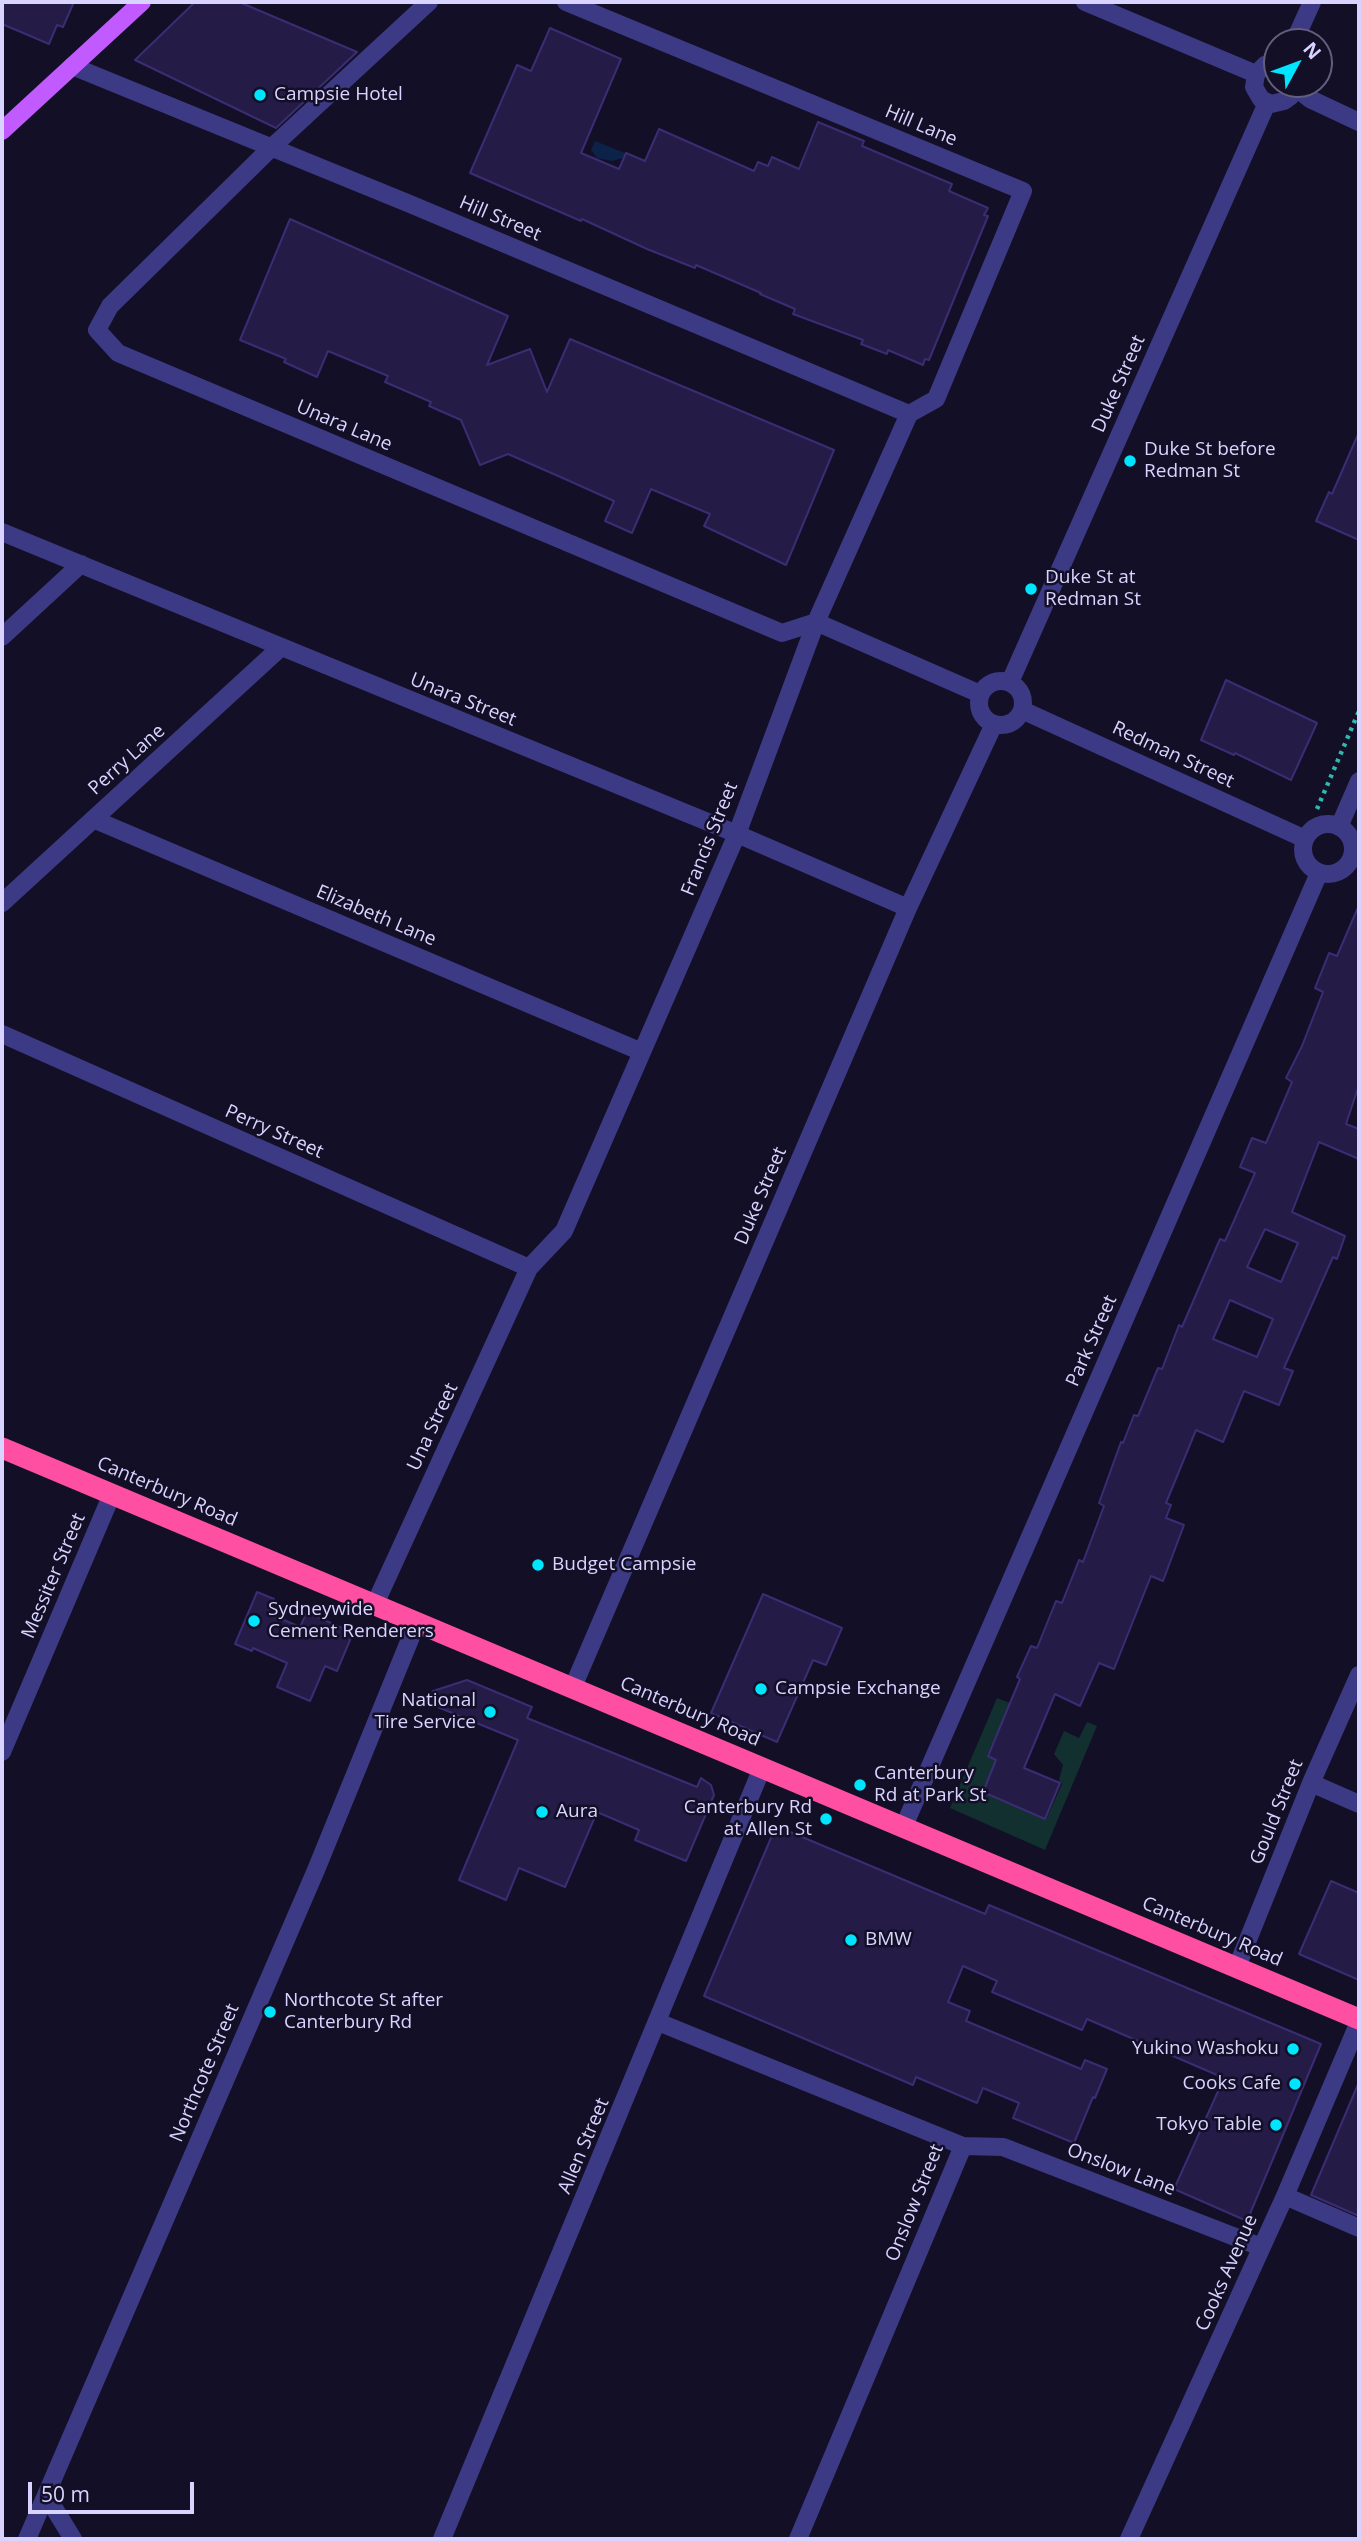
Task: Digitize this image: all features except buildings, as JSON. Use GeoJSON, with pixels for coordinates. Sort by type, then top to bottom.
{"type":"FeatureCollection","features":[{"type":"Feature","properties":{"kind":"highway","name":"Canterbury Road"},"geometry":{"type":"LineString","coordinates":[[2,1448],[573,1686],[1359,2021]]}},
{"type":"Feature","properties":{"kind":"main road"},"geometry":{"type":"LineString","coordinates":[[2,131],[142,2]]}},
{"type":"Feature","properties":{"kind":"street"},"geometry":{"type":"LineString","coordinates":[[271,148],[429,2]]}},
{"type":"Feature","properties":{"kind":"street","name":"Hill Lane"},"geometry":{"type":"LineString","coordinates":[[566,2],[1023,191],[936,399],[909,414]]}},
{"type":"Feature","properties":{"kind":"street"},"geometry":{"type":"LineString","coordinates":[[1085,2],[1256,74]]}},
{"type":"Feature","properties":{"kind":"street"},"geometry":{"type":"LineString","coordinates":[[1300,28],[1312,2]]}},
{"type":"Feature","properties":{"kind":"street","name":"Hill Street"},"geometry":{"type":"LineString","coordinates":[[72,66],[909,414]]}},
{"type":"Feature","properties":{"kind":"street"},"geometry":{"type":"LineString","coordinates":[[1263,67],[1256,74],[1254,87],[1261,99],[1276,104],[1289,98]]}},
{"type":"Feature","properties":{"kind":"street"},"geometry":{"type":"LineString","coordinates":[[1309,98],[1359,122]]}},
{"type":"Feature","properties":{"kind":"street","name":"Duke Street"},"geometry":{"type":"LineString","coordinates":[[1010,682],[1267,103]]}},
{"type":"Feature","properties":{"kind":"street","name":"Unara Lane"},"geometry":{"type":"LineString","coordinates":[[271,148],[110,306],[97,330],[118,353],[782,633],[816,622]]}},
{"type":"Feature","properties":{"kind":"street","name":"Francis Street"},"geometry":{"type":"LineString","coordinates":[[529,1268],[564,1231],[737,834],[816,622],[909,414]]}},
{"type":"Feature","properties":{"kind":"street","name":"Unara Street"},"geometry":{"type":"LineString","coordinates":[[2,532],[737,834],[908,908]]}},
{"type":"Feature","properties":{"kind":"street"},"geometry":{"type":"LineString","coordinates":[[2,637],[81,564]]}},
{"type":"Feature","properties":{"kind":"street"},"geometry":{"type":"LineString","coordinates":[[816,622],[981,694]]}},
{"type":"Feature","properties":{"kind":"street","name":"Perry Lane"},"geometry":{"type":"LineString","coordinates":[[2,903],[280,648]]}},
{"type":"Feature","properties":{"kind":"street"},"geometry":{"type":"LineString","coordinates":[[1010,682],[1016,685],[1023,697],[1022,710],[1019,716],[1007,724],[994,723],[982,715],[979,701],[981,694],[990,683],[1010,682]]}},
{"type":"Feature","properties":{"kind":"street","name":"Redman Street"},"geometry":{"type":"LineString","coordinates":[[1022,710],[1305,839]]}},
{"type":"Feature","properties":{"kind":"street","name":"Duke Street"},"geometry":{"type":"LineString","coordinates":[[573,1686],[908,908],[994,723]]}},
{"type":"Feature","properties":{"kind":"street"},"geometry":{"type":"LineString","coordinates":[[1339,827],[1359,781]]}},
{"type":"Feature","properties":{"kind":"street","name":"Elizabeth Lane"},"geometry":{"type":"LineString","coordinates":[[93,819],[642,1052]]}},
{"type":"Feature","properties":{"kind":"street"},"geometry":{"type":"LineString","coordinates":[[1323,825],[1339,827],[1351,839],[1355,861],[1336,873],[1319,873],[1312,869],[1304,855],[1305,839],[1323,825]]}},
{"type":"Feature","properties":{"kind":"street","name":"Park Street"},"geometry":{"type":"LineString","coordinates":[[904,1826],[1319,873]]}},
{"type":"Feature","properties":{"kind":"street","name":"Perry Street"},"geometry":{"type":"LineString","coordinates":[[2,1034],[529,1268]]}},
{"type":"Feature","properties":{"kind":"street","name":"Una Street"},"geometry":{"type":"LineString","coordinates":[[375,1604],[529,1268]]}},
{"type":"Feature","properties":{"kind":"street","name":"Messiter Street"},"geometry":{"type":"LineString","coordinates":[[2,1752],[112,1494]]}},
{"type":"Feature","properties":{"kind":"street","name":"Northcote Street"},"geometry":{"type":"LineString","coordinates":[[27,2539],[316,1870],[417,1622]]}},
{"type":"Feature","properties":{"kind":"street","name":"Gould Street"},"geometry":{"type":"LineString","coordinates":[[1237,1967],[1311,1783],[1359,1675]]}},
{"type":"Feature","properties":{"kind":"street","name":"Allen Street"},"geometry":{"type":"LineString","coordinates":[[442,2539],[762,1768]]}},
{"type":"Feature","properties":{"kind":"street"},"geometry":{"type":"LineString","coordinates":[[1311,1783],[1359,1804]]}},
{"type":"Feature","properties":{"kind":"street","name":"Cooks Avenue"},"geometry":{"type":"LineString","coordinates":[[1129,2539],[1284,2196],[1359,2021]]}},
{"type":"Feature","properties":{"kind":"street","name":"Onslow Street"},"geometry":{"type":"LineString","coordinates":[[658,2022],[963,2146],[798,2539]]}},
{"type":"Feature","properties":{"kind":"street","name":"Onslow Lane"},"geometry":{"type":"LineString","coordinates":[[963,2146],[1003,2147],[1261,2247]]}},
{"type":"Feature","properties":{"kind":"street"},"geometry":{"type":"LineString","coordinates":[[1284,2196],[1359,2228]]}},
{"type":"Feature","properties":{"kind":"street"},"geometry":{"type":"LineString","coordinates":[[46,2495],[73,2539]]}},
{"type":"Feature","properties":{"kind":"path"},"geometry":{"type":"LineString","coordinates":[[1317,809],[1359,710]]}},
{"type":"Feature","properties":{"kind":"green space"},"geometry":{"type":"Polygon","coordinates":[[[997,1698],[1010,1703],[987,1755],[997,1759],[983,1793],[1046,1820],[1062,1784],[1059,1780],[1063,1765],[1054,1754],[1064,1731],[1079,1738],[1087,1722],[1097,1726],[1045,1850],[950,1808],[997,1698]]]}},
{"type":"Feature","properties":{"kind":"water"},"geometry":{"type":"Polygon","coordinates":[[[595,141],[625,153],[623,158],[612,161],[597,158],[591,150],[595,141]]]}},
{"type":"Feature","properties":{"kind":"place","name":"Campsie Hotel"},"geometry":{"type":"Point","coordinates":[260,95]}},
{"type":"Feature","properties":{"kind":"place","name":"Duke St before Redman St"},"geometry":{"type":"Point","coordinates":[1130,461]}},
{"type":"Feature","properties":{"kind":"place","name":"Duke St at Redman St"},"geometry":{"type":"Point","coordinates":[1031,589]}},
{"type":"Feature","properties":{"kind":"place","name":"Budget Campsie"},"geometry":{"type":"Point","coordinates":[538,1565]}},
{"type":"Feature","properties":{"kind":"place","name":"Sydneywide Cement Renderers"},"geometry":{"type":"Point","coordinates":[254,1621]}},
{"type":"Feature","properties":{"kind":"place","name":"Campsie Exchange"},"geometry":{"type":"Point","coordinates":[761,1689]}},
{"type":"Feature","properties":{"kind":"place","name":"National Tire Service"},"geometry":{"type":"Point","coordinates":[490,1712]}},
{"type":"Feature","properties":{"kind":"place","name":"Canterbury Rd at Park St"},"geometry":{"type":"Point","coordinates":[860,1785]}},
{"type":"Feature","properties":{"kind":"place","name":"Aura"},"geometry":{"type":"Point","coordinates":[542,1812]}},
{"type":"Feature","properties":{"kind":"place","name":"Canterbury Rd at Allen St"},"geometry":{"type":"Point","coordinates":[826,1819]}},
{"type":"Feature","properties":{"kind":"place","name":"BMW"},"geometry":{"type":"Point","coordinates":[851,1940]}},
{"type":"Feature","properties":{"kind":"place","name":"Northcote St after Canterbury Rd"},"geometry":{"type":"Point","coordinates":[270,2012]}},
{"type":"Feature","properties":{"kind":"place","name":"Yukino Washoku"},"geometry":{"type":"Point","coordinates":[1293,2049]}},
{"type":"Feature","properties":{"kind":"place","name":"Cooks Cafe"},"geometry":{"type":"Point","coordinates":[1295,2084]}},
{"type":"Feature","properties":{"kind":"place","name":"Tokyo Table"},"geometry":{"type":"Point","coordinates":[1276,2125]}}]}
